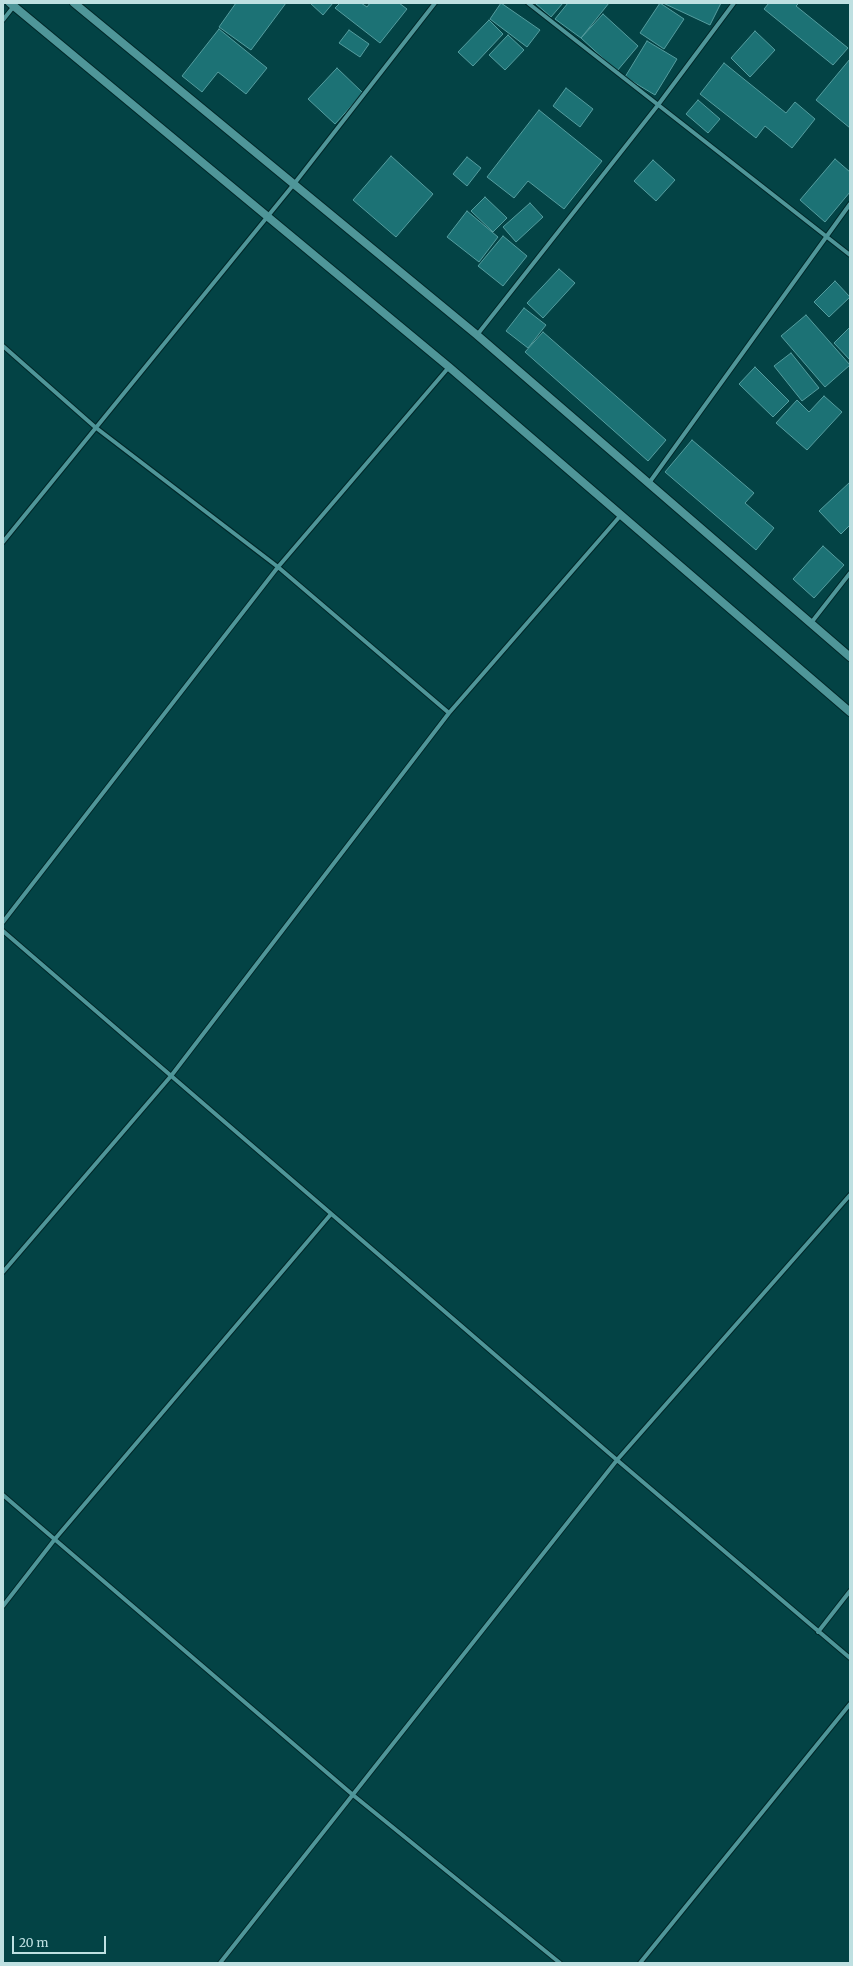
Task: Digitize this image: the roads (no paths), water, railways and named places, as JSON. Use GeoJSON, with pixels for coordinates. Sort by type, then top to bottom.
{"type":"FeatureCollection","features":[{"type":"Feature","properties":{"kind":"main road"},"geometry":{"type":"LineString","coordinates":[[74,3],[477,335],[850,657]]}},
{"type":"Feature","properties":{"kind":"main road"},"geometry":{"type":"LineString","coordinates":[[12,5],[448,367],[850,712]]}},
{"type":"Feature","properties":{"kind":"street"},"geometry":{"type":"LineString","coordinates":[[3,542],[294,184],[435,3]]}},
{"type":"Feature","properties":{"kind":"street"},"geometry":{"type":"LineString","coordinates":[[528,3],[850,255]]}},
{"type":"Feature","properties":{"kind":"street"},"geometry":{"type":"LineString","coordinates":[[477,335],[658,105],[734,3]]}},
{"type":"Feature","properties":{"kind":"street"},"geometry":{"type":"LineString","coordinates":[[3,20],[12,5]]}},
{"type":"Feature","properties":{"kind":"street"},"geometry":{"type":"LineString","coordinates":[[649,482],[850,204]]}},
{"type":"Feature","properties":{"kind":"street"},"geometry":{"type":"LineString","coordinates":[[3,346],[95,427],[278,567],[449,713]]}},
{"type":"Feature","properties":{"kind":"street"},"geometry":{"type":"LineString","coordinates":[[3,922],[278,567],[448,367]]}},
{"type":"Feature","properties":{"kind":"street"},"geometry":{"type":"LineString","coordinates":[[3,1272],[171,1076],[449,713],[621,515]]}},
{"type":"Feature","properties":{"kind":"street"},"geometry":{"type":"LineString","coordinates":[[811,623],[850,573]]}},
{"type":"Feature","properties":{"kind":"street"},"geometry":{"type":"LineString","coordinates":[[3,931],[617,1460],[850,1658]]}},
{"type":"Feature","properties":{"kind":"street"},"geometry":{"type":"LineString","coordinates":[[220,1963],[617,1460],[850,1195]]}},
{"type":"Feature","properties":{"kind":"street"},"geometry":{"type":"LineString","coordinates":[[3,1606],[55,1539],[331,1214]]}},
{"type":"Feature","properties":{"kind":"street"},"geometry":{"type":"LineString","coordinates":[[3,1495],[353,1795],[560,1963]]}},
{"type":"Feature","properties":{"kind":"street"},"geometry":{"type":"LineString","coordinates":[[818,1632],[850,1591]]}},
{"type":"Feature","properties":{"kind":"street"},"geometry":{"type":"LineString","coordinates":[[640,1963],[850,1704]]}}]}
